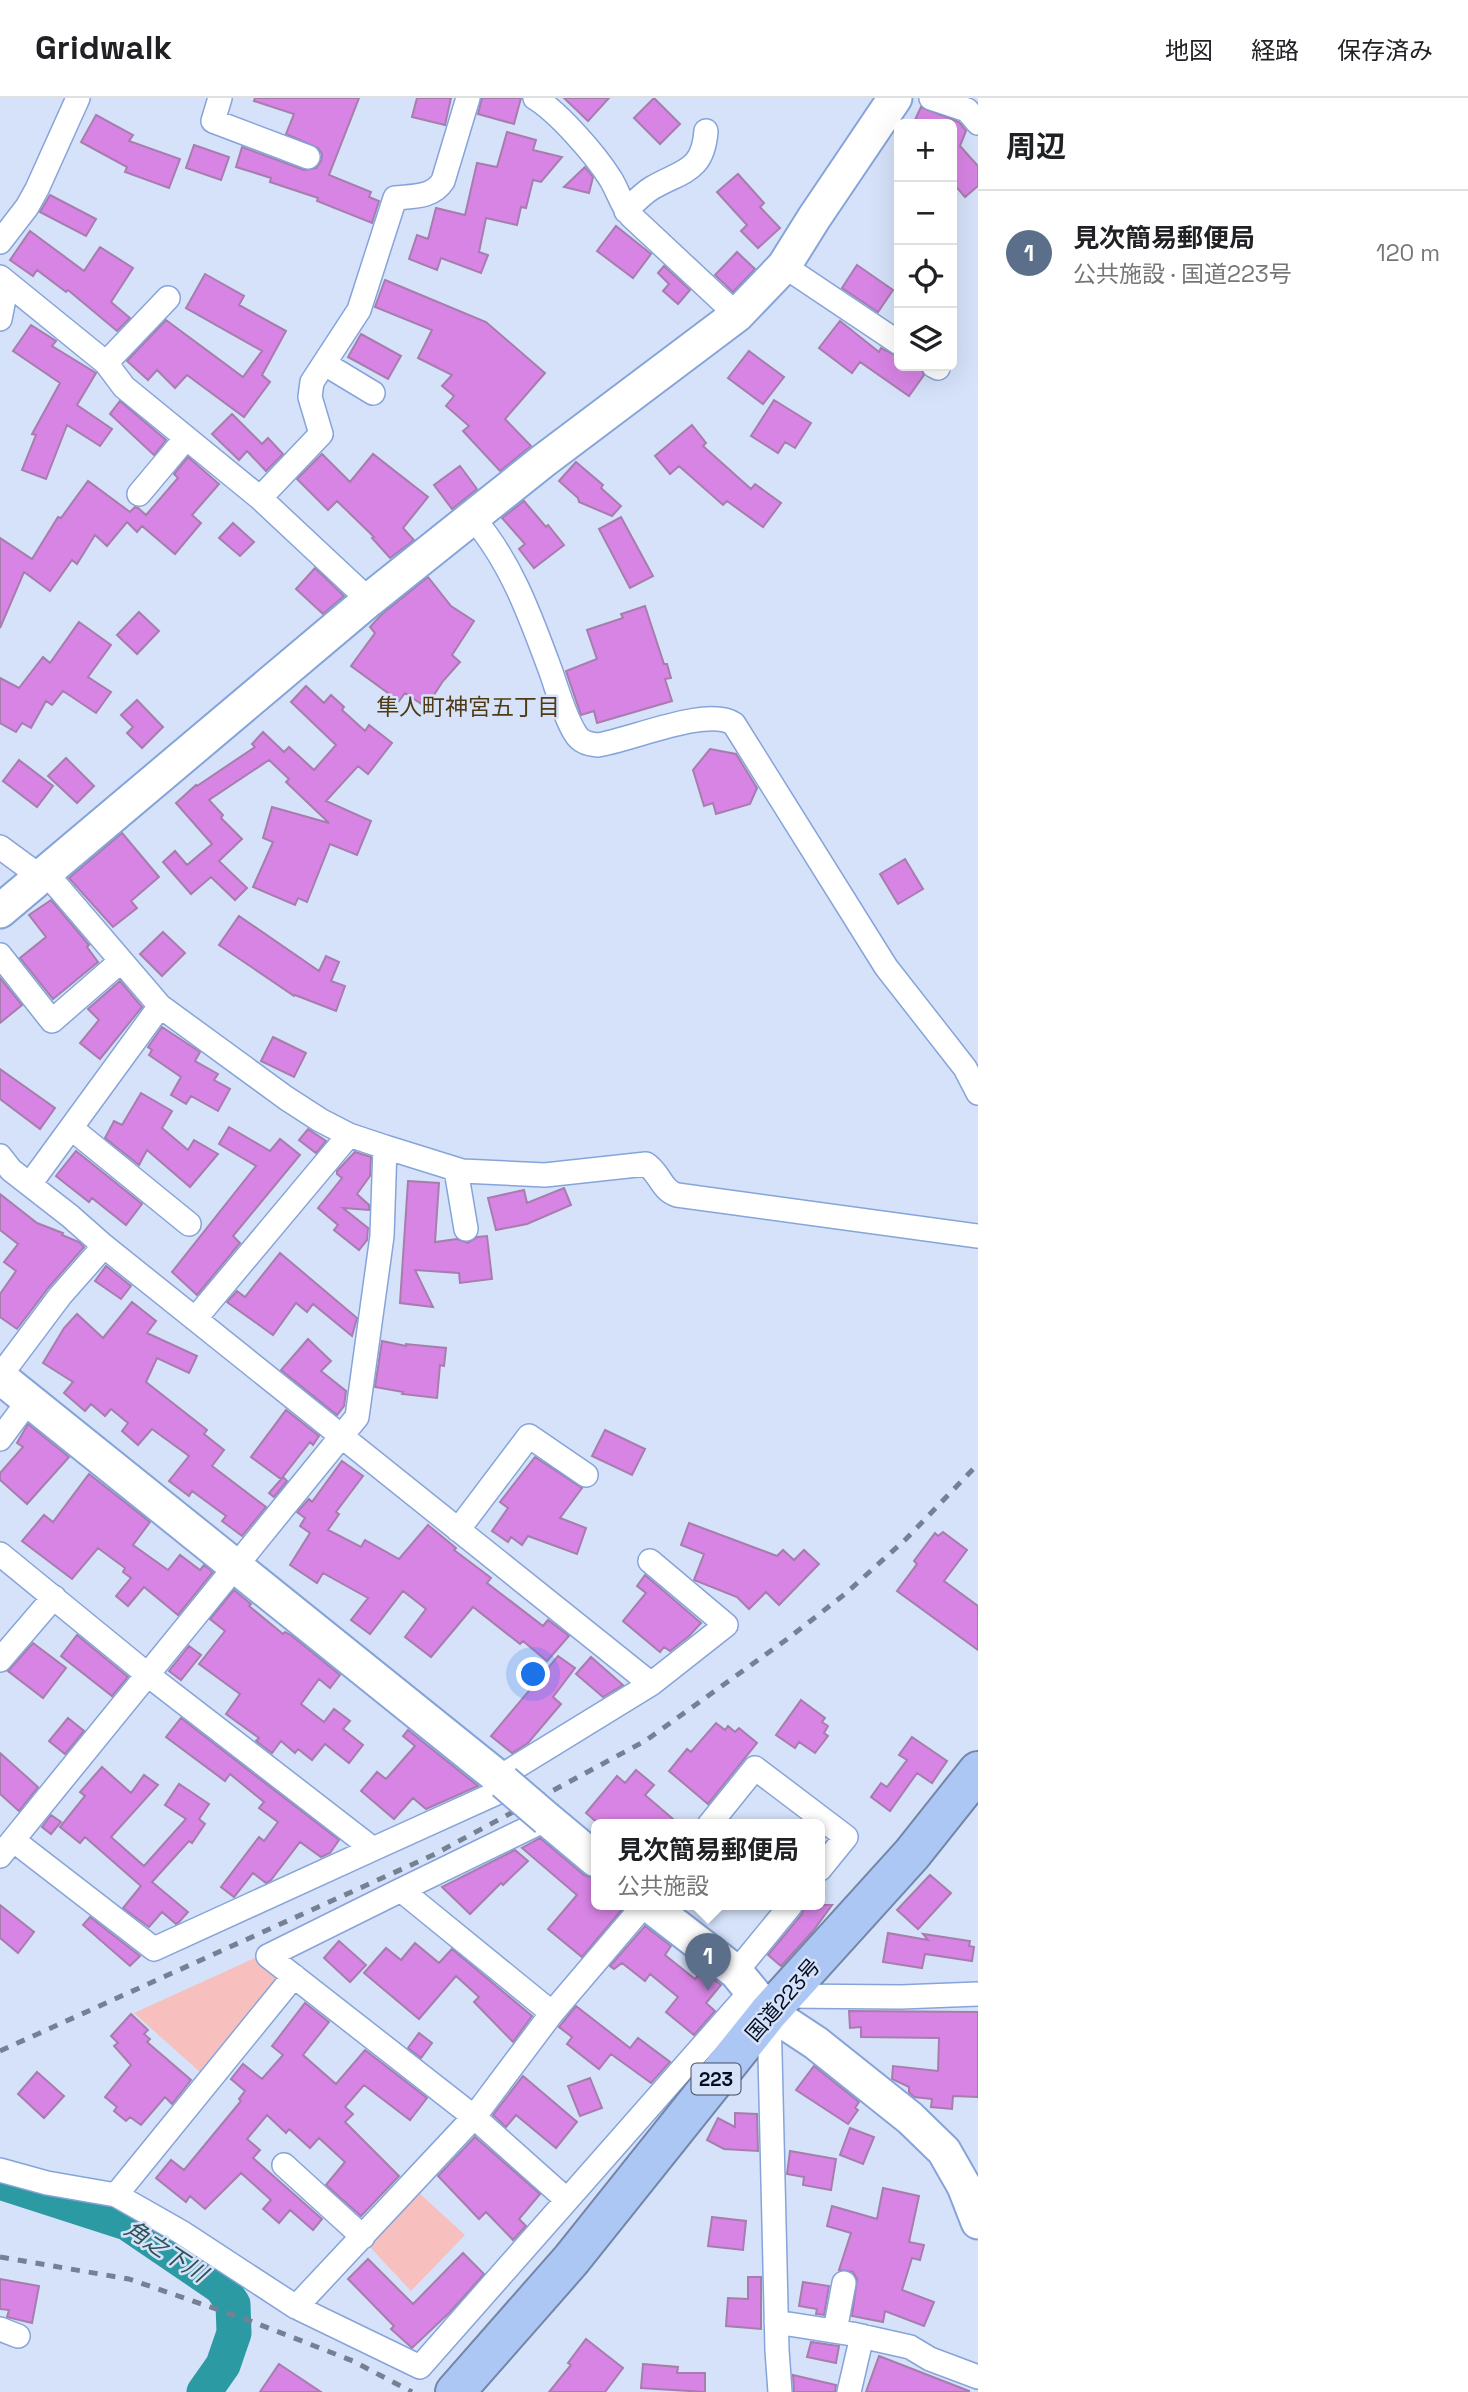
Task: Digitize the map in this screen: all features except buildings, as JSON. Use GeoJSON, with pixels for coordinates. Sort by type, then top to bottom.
{"type":"FeatureCollection","features":[{"type":"Feature","properties":{"kind":"highway","name":"国道223号"},"geometry":{"type":"LineString","coordinates":[[456,2391],[571,2260],[761,1993],[912,1854],[978,1772]]}},
{"type":"Feature","properties":{"kind":"street"},"geometry":{"type":"LineString","coordinates":[[0,242],[32,198],[78,98]]}},
{"type":"Feature","properties":{"kind":"street"},"geometry":{"type":"LineString","coordinates":[[220,98],[213,121],[308,157]]}},
{"type":"Feature","properties":{"kind":"street"},"geometry":{"type":"LineString","coordinates":[[260,498],[321,434],[310,397],[312,382],[359,310],[395,198],[429,194],[443,181],[468,98]]}},
{"type":"Feature","properties":{"kind":"street"},"geometry":{"type":"LineString","coordinates":[[535,98],[554,112],[610,178],[626,211],[737,315]]}},
{"type":"Feature","properties":{"kind":"street"},"geometry":{"type":"LineString","coordinates":[[0,911],[369,600],[543,461],[737,315],[784,266],[895,98]]}},
{"type":"Feature","properties":{"kind":"street"},"geometry":{"type":"LineString","coordinates":[[931,98],[967,110],[978,123]]}},
{"type":"Feature","properties":{"kind":"street"},"geometry":{"type":"LineString","coordinates":[[626,211],[649,190],[691,168],[702,154],[706,131]]}},
{"type":"Feature","properties":{"kind":"street"},"geometry":{"type":"LineString","coordinates":[[784,266],[894,340]]}},
{"type":"Feature","properties":{"kind":"street"},"geometry":{"type":"LineString","coordinates":[[0,319],[3,280]]}},
{"type":"Feature","properties":{"kind":"street"},"geometry":{"type":"LineString","coordinates":[[3,280],[106,363],[124,387],[260,498],[369,600]]}},
{"type":"Feature","properties":{"kind":"street"},"geometry":{"type":"LineString","coordinates":[[106,363],[168,298]]}},
{"type":"Feature","properties":{"kind":"street"},"geometry":{"type":"LineString","coordinates":[[326,364],[373,393]]}},
{"type":"Feature","properties":{"kind":"street"},"geometry":{"type":"LineString","coordinates":[[139,494],[187,438]]}},
{"type":"Feature","properties":{"kind":"street"},"geometry":{"type":"LineString","coordinates":[[472,517],[488,534],[519,592],[568,719],[578,737],[586,743],[598,744],[698,719],[718,718],[734,724],[886,967],[965,1068],[978,1093]]}},
{"type":"Feature","properties":{"kind":"street"},"geometry":{"type":"LineString","coordinates":[[0,847],[30,869],[46,873],[160,1006],[286,1098],[349,1135],[456,1170],[545,1175],[646,1164],[651,1166],[665,1189],[677,1195],[978,1236]]}},
{"type":"Feature","properties":{"kind":"street"},"geometry":{"type":"LineString","coordinates":[[0,956],[52,1021],[121,961]]}},
{"type":"Feature","properties":{"kind":"street"},"geometry":{"type":"LineString","coordinates":[[30,1184],[160,1006]]}},
{"type":"Feature","properties":{"kind":"street"},"geometry":{"type":"LineString","coordinates":[[71,1128],[189,1224]]}},
{"type":"Feature","properties":{"kind":"street"},"geometry":{"type":"LineString","coordinates":[[195,1319],[349,1135]]}},
{"type":"Feature","properties":{"kind":"street"},"geometry":{"type":"LineString","coordinates":[[384,1147],[382,1236],[357,1417],[6,1848],[155,1949],[373,1849],[504,1782],[651,1684],[726,1625],[650,1560]]}},
{"type":"Feature","properties":{"kind":"street"},"geometry":{"type":"LineString","coordinates":[[0,1156],[11,1170],[104,1246],[651,1684]]}},
{"type":"Feature","properties":{"kind":"street"},"geometry":{"type":"LineString","coordinates":[[456,1170],[466,1229]]}},
{"type":"Feature","properties":{"kind":"street"},"geometry":{"type":"LineString","coordinates":[[104,1246],[61,1296],[0,1376],[504,1782],[591,1856]]}},
{"type":"Feature","properties":{"kind":"street"},"geometry":{"type":"LineString","coordinates":[[0,1438],[29,1400]]}},
{"type":"Feature","properties":{"kind":"street"},"geometry":{"type":"LineString","coordinates":[[458,1530],[528,1436],[586,1475]]}},
{"type":"Feature","properties":{"kind":"street"},"geometry":{"type":"LineString","coordinates":[[0,1554],[148,1675],[373,1849]]}},
{"type":"Feature","properties":{"kind":"street"},"geometry":{"type":"LineString","coordinates":[[0,1660],[54,1597]]}},
{"type":"Feature","properties":{"kind":"street"},"geometry":{"type":"LineString","coordinates":[[714,1819],[755,1768],[822,1819]]}},
{"type":"Feature","properties":{"kind":"street"},"geometry":{"type":"LineString","coordinates":[[547,1819],[268,1956],[474,2117],[567,2200]]}},
{"type":"Feature","properties":{"kind":"street"},"geometry":{"type":"LineString","coordinates":[[825,1821],[846,1837],[825,1863]]}},
{"type":"Feature","properties":{"kind":"street"},"geometry":{"type":"LineString","coordinates":[[401,1890],[551,2013]]}},
{"type":"Feature","properties":{"kind":"street"},"geometry":{"type":"LineString","coordinates":[[296,2307],[474,2117],[551,2013],[640,1910]]}},
{"type":"Feature","properties":{"kind":"street"},"geometry":{"type":"LineString","coordinates":[[655,1910],[761,1993],[816,2043],[910,2118],[944,2151],[964,2186],[978,2222]]}},
{"type":"Feature","properties":{"kind":"street"},"geometry":{"type":"LineString","coordinates":[[780,2392],[761,1993],[789,1910]]}},
{"type":"Feature","properties":{"kind":"street"},"geometry":{"type":"LineString","coordinates":[[116,2195],[294,1976]]}},
{"type":"Feature","properties":{"kind":"street"},"geometry":{"type":"LineString","coordinates":[[0,2169],[47,2183],[116,2195],[181,2232],[296,2307],[420,2367],[567,2200],[761,1993],[901,1997],[978,1994]]}},
{"type":"Feature","properties":{"kind":"street"},"geometry":{"type":"LineString","coordinates":[[284,2165],[363,2236]]}},
{"type":"Feature","properties":{"kind":"street"},"geometry":{"type":"LineString","coordinates":[[835,2331],[844,2283]]}},
{"type":"Feature","properties":{"kind":"street"},"geometry":{"type":"LineString","coordinates":[[776,2322],[910,2347],[930,2359],[978,2377]]}},
{"type":"Feature","properties":{"kind":"street"},"geometry":{"type":"LineString","coordinates":[[849,2392],[862,2336]]}},
{"type":"Feature","properties":{"kind":"shaded area"},"geometry":{"type":"Polygon","coordinates":[[[257,1957],[284,1977],[201,2073],[134,2013],[257,1957]]]}},
{"type":"Feature","properties":{"kind":"shaded area"},"geometry":{"type":"Polygon","coordinates":[[[418,2192],[465,2235],[411,2291],[369,2246],[418,2192]]]}},
{"type":"Feature","properties":{"kind":"waterway","name":"角之下川"},"geometry":{"type":"LineString","coordinates":[[0,2182],[127,2223],[221,2287],[233,2304],[234,2333],[223,2365],[204,2392]]}},
{"type":"Feature","properties":{"kind":"railway"},"geometry":{"type":"LineString","coordinates":[[0,2051],[433,1855],[645,1741],[786,1640],[845,1594],[906,1539],[978,1464]]}},
{"type":"Feature","properties":{"kind":"railway"},"geometry":{"type":"LineString","coordinates":[[0,2257],[129,2279],[248,2320],[353,2361],[412,2392]]}},
{"type":"Feature","properties":{"kind":"place","name":"見次簡易郵便局"},"geometry":{"type":"Point","coordinates":[708,1991]}},
{"type":"Feature","properties":{"kind":"district","name":"隼人町神宮五丁目"},"geometry":{"type":"Point","coordinates":[468,707]}}]}
